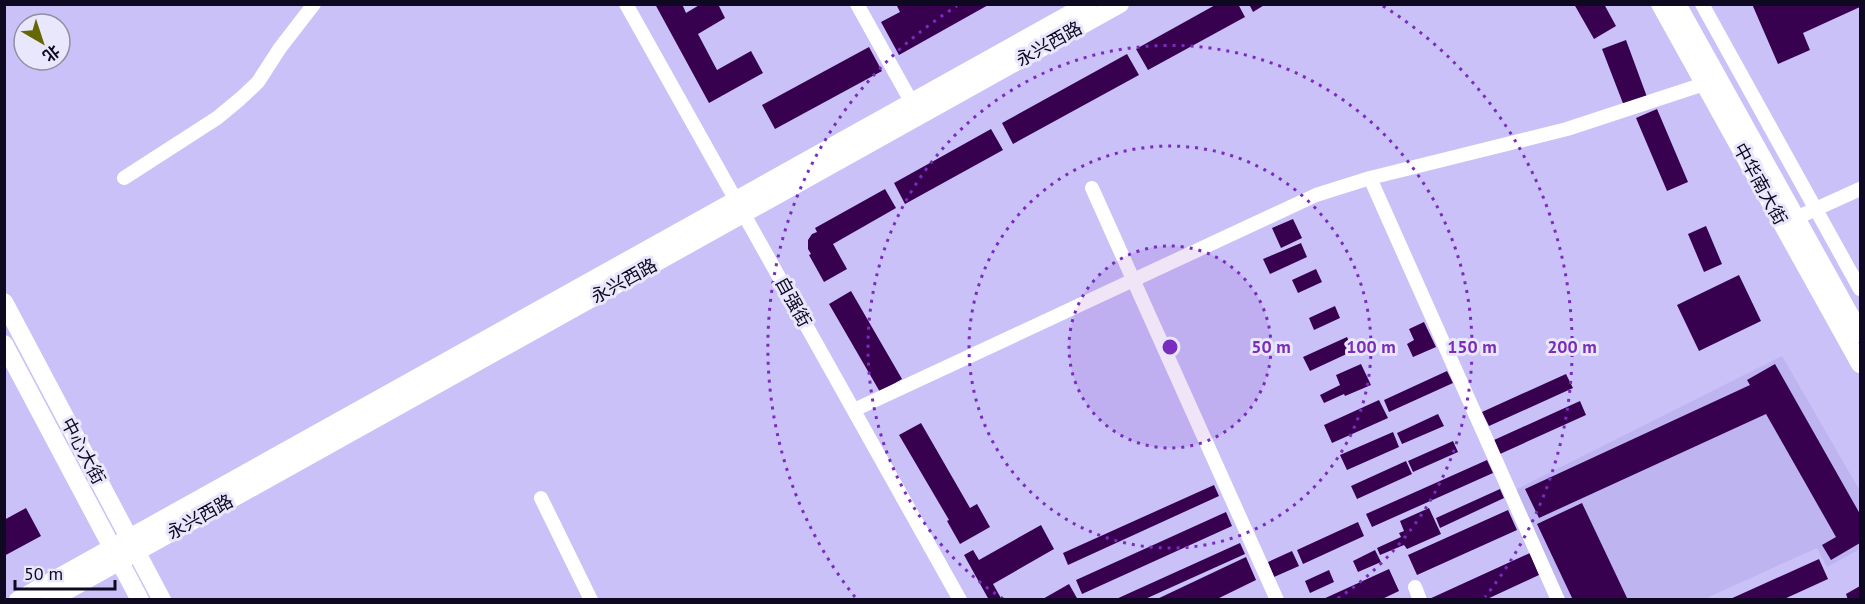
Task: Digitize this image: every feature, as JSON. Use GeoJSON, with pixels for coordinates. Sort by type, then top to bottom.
{"type":"FeatureCollection","features":[{"type":"Feature","properties":{"kind":"main road","name":"永兴西路"},"geometry":{"type":"LineString","coordinates":[[740,207],[912,102],[1088,4]]}},
{"type":"Feature","properties":{"kind":"main road","name":"永兴西路"},"geometry":{"type":"LineString","coordinates":[[125,549],[740,207],[1120,4]]}},
{"type":"Feature","properties":{"kind":"main road","name":"中华南大街"},"geometry":{"type":"LineString","coordinates":[[1660,4],[1860,364]]}},
{"type":"Feature","properties":{"kind":"main road","name":"中华南大街"},"geometry":{"type":"LineString","coordinates":[[1677,4],[1860,333]]}},
{"type":"Feature","properties":{"kind":"main road","name":"中心大街"},"geometry":{"type":"LineString","coordinates":[[4,302],[125,549],[140,600]]}},
{"type":"Feature","properties":{"kind":"main road","name":"中心大街"},"geometry":{"type":"LineString","coordinates":[[4,344],[125,549],[162,600]]}},
{"type":"Feature","properties":{"kind":"main road"},"geometry":{"type":"LineString","coordinates":[[18,600],[125,549]]}},
{"type":"Feature","properties":{"kind":"main road"},"geometry":{"type":"LineString","coordinates":[[50,600],[125,549]]}},
{"type":"Feature","properties":{"kind":"street"},"geometry":{"type":"LineString","coordinates":[[124,178],[217,118],[240,99],[258,82],[280,48],[314,4]]}},
{"type":"Feature","properties":{"kind":"street","name":"自强街"},"geometry":{"type":"LineString","coordinates":[[626,4],[960,600]]}},
{"type":"Feature","properties":{"kind":"street"},"geometry":{"type":"LineString","coordinates":[[857,4],[912,102]]}},
{"type":"Feature","properties":{"kind":"street"},"geometry":{"type":"LineString","coordinates":[[1702,4],[1860,289]]}},
{"type":"Feature","properties":{"kind":"street"},"geometry":{"type":"LineString","coordinates":[[854,410],[1316,195],[1370,178],[1567,129],[1704,84]]}},
{"type":"Feature","properties":{"kind":"street"},"geometry":{"type":"LineString","coordinates":[[1370,178],[1558,600]]}},
{"type":"Feature","properties":{"kind":"street"},"geometry":{"type":"LineString","coordinates":[[1092,188],[1277,600]]}},
{"type":"Feature","properties":{"kind":"street"},"geometry":{"type":"LineString","coordinates":[[1796,218],[1860,189]]}},
{"type":"Feature","properties":{"kind":"street"},"geometry":{"type":"LineString","coordinates":[[541,498],[591,600]]}},
{"type":"Feature","properties":{"kind":"shaded area"},"geometry":{"type":"Polygon","coordinates":[[[1782,356],[1860,491],[1860,549],[1827,567],[1817,548],[1704,599],[1565,599],[1515,490],[1782,356]]]}},
{"type":"Feature","properties":{"kind":"building"},"geometry":{"type":"Polygon","coordinates":[[[655,4],[682,4],[686,13],[701,4],[718,4],[725,18],[698,34],[717,70],[751,51],[763,73],[709,103],[655,4]]]}},
{"type":"Feature","properties":{"kind":"building"},"geometry":{"type":"Polygon","coordinates":[[[896,4],[990,4],[899,55],[881,22],[900,12],[896,4]]]}},
{"type":"Feature","properties":{"kind":"building"},"geometry":{"type":"Polygon","coordinates":[[[1217,4],[1238,4],[1245,17],[1148,70],[1136,49],[1217,4]]]}},
{"type":"Feature","properties":{"kind":"building"},"geometry":{"type":"Polygon","coordinates":[[[1249,4],[1266,4],[1253,12],[1249,4]]]}},
{"type":"Feature","properties":{"kind":"building"},"geometry":{"type":"Polygon","coordinates":[[[1574,4],[1604,4],[1616,26],[1594,39],[1574,4]]]}},
{"type":"Feature","properties":{"kind":"building"},"geometry":{"type":"Polygon","coordinates":[[[1752,4],[1860,4],[1860,7],[1803,33],[1810,50],[1778,64],[1752,4]]]}},
{"type":"Feature","properties":{"kind":"building"},"geometry":{"type":"Polygon","coordinates":[[[1626,40],[1647,97],[1624,106],[1602,49],[1626,40]]]}},
{"type":"Feature","properties":{"kind":"building"},"geometry":{"type":"Polygon","coordinates":[[[869,47],[882,71],[775,129],[762,105],[869,47]]]}},
{"type":"Feature","properties":{"kind":"building"},"geometry":{"type":"Polygon","coordinates":[[[1127,54],[1139,75],[1013,144],[1002,123],[1127,54]]]}},
{"type":"Feature","properties":{"kind":"building"},"geometry":{"type":"Polygon","coordinates":[[[1657,109],[1688,182],[1667,191],[1636,118],[1657,109]]]}},
{"type":"Feature","properties":{"kind":"building"},"geometry":{"type":"Polygon","coordinates":[[[991,129],[1003,150],[905,204],[894,183],[991,129]]]}},
{"type":"Feature","properties":{"kind":"building"},"geometry":{"type":"Polygon","coordinates":[[[885,189],[896,208],[833,244],[847,269],[824,282],[808,249],[808,240],[812,234],[817,232],[815,228],[885,189]]]}},
{"type":"Feature","properties":{"kind":"building"},"geometry":{"type":"Polygon","coordinates":[[[1293,219],[1302,238],[1281,248],[1272,228],[1293,219]]]}},
{"type":"Feature","properties":{"kind":"building"},"geometry":{"type":"Polygon","coordinates":[[[1706,226],[1722,264],[1704,272],[1688,234],[1706,226]]]}},
{"type":"Feature","properties":{"kind":"building"},"geometry":{"type":"Polygon","coordinates":[[[1301,243],[1307,257],[1270,274],[1263,259],[1301,243]]]}},
{"type":"Feature","properties":{"kind":"building"},"geometry":{"type":"Polygon","coordinates":[[[1316,269],[1322,282],[1298,293],[1292,280],[1316,269]]]}},
{"type":"Feature","properties":{"kind":"building"},"geometry":{"type":"Polygon","coordinates":[[[1739,275],[1761,321],[1699,351],[1677,305],[1739,275]]]}},
{"type":"Feature","properties":{"kind":"building"},"geometry":{"type":"Polygon","coordinates":[[[851,291],[902,379],[880,392],[829,304],[851,291]]]}},
{"type":"Feature","properties":{"kind":"building"},"geometry":{"type":"Polygon","coordinates":[[[1335,306],[1340,318],[1314,330],[1309,318],[1335,306]]]}},
{"type":"Feature","properties":{"kind":"building"},"geometry":{"type":"Polygon","coordinates":[[[1424,322],[1436,347],[1413,357],[1407,344],[1414,340],[1409,329],[1424,322]]]}},
{"type":"Feature","properties":{"kind":"building"},"geometry":{"type":"Polygon","coordinates":[[[1347,337],[1353,351],[1310,371],[1303,357],[1347,337]]]}},
{"type":"Feature","properties":{"kind":"building"},"geometry":{"type":"Polygon","coordinates":[[[1361,364],[1371,385],[1324,403],[1320,395],[1340,385],[1336,375],[1361,364]]]}},
{"type":"Feature","properties":{"kind":"building"},"geometry":{"type":"Polygon","coordinates":[[[1775,364],[1860,514],[1860,543],[1831,560],[1822,545],[1836,537],[1766,414],[1539,518],[1525,489],[1750,385],[1747,380],[1775,364]]]}},
{"type":"Feature","properties":{"kind":"building"},"geometry":{"type":"Polygon","coordinates":[[[1447,371],[1453,383],[1389,412],[1384,400],[1447,371]]]}},
{"type":"Feature","properties":{"kind":"building"},"geometry":{"type":"Polygon","coordinates":[[[1566,374],[1573,388],[1489,426],[1482,412],[1566,374]]]}},
{"type":"Feature","properties":{"kind":"building"},"geometry":{"type":"Polygon","coordinates":[[[1379,400],[1388,418],[1332,443],[1324,425],[1379,400]]]}},
{"type":"Feature","properties":{"kind":"building"},"geometry":{"type":"Polygon","coordinates":[[[1580,401],[1586,415],[1500,454],[1494,440],[1580,401]]]}},
{"type":"Feature","properties":{"kind":"building"},"geometry":{"type":"Polygon","coordinates":[[[1438,414],[1444,426],[1402,444],[1397,433],[1438,414]]]}},
{"type":"Feature","properties":{"kind":"building"},"geometry":{"type":"Polygon","coordinates":[[[921,423],[970,508],[977,504],[990,527],[960,544],[947,521],[949,520],[899,435],[921,423]]]}},
{"type":"Feature","properties":{"kind":"building"},"geometry":{"type":"Polygon","coordinates":[[[1393,432],[1399,447],[1347,470],[1340,455],[1393,432]]]}},
{"type":"Feature","properties":{"kind":"building"},"geometry":{"type":"Polygon","coordinates":[[[1453,441],[1458,452],[1413,472],[1408,461],[1453,441]]]}},
{"type":"Feature","properties":{"kind":"building"},"geometry":{"type":"Polygon","coordinates":[[[1487,460],[1493,473],[1372,527],[1366,514],[1487,460]]]}},
{"type":"Feature","properties":{"kind":"building"},"geometry":{"type":"Polygon","coordinates":[[[1406,461],[1412,474],[1357,499],[1351,486],[1406,461]]]}},
{"type":"Feature","properties":{"kind":"building"},"geometry":{"type":"Polygon","coordinates":[[[1214,485],[1219,496],[1068,565],[1063,553],[1214,485]]]}},
{"type":"Feature","properties":{"kind":"building"},"geometry":{"type":"Polygon","coordinates":[[[1500,489],[1504,498],[1440,528],[1436,518],[1500,489]]]}},
{"type":"Feature","properties":{"kind":"building"},"geometry":{"type":"Polygon","coordinates":[[[1582,503],[1628,600],[1573,600],[1537,524],[1582,503]]]}},
{"type":"Feature","properties":{"kind":"building"},"geometry":{"type":"Polygon","coordinates":[[[26,508],[41,536],[4,556],[4,520],[26,508]]]}},
{"type":"Feature","properties":{"kind":"building"},"geometry":{"type":"Polygon","coordinates":[[[1429,508],[1441,534],[1407,549],[1404,545],[1380,555],[1377,548],[1401,537],[1399,533],[1404,531],[1400,521],[1429,508]]]}},
{"type":"Feature","properties":{"kind":"building"},"geometry":{"type":"Polygon","coordinates":[[[1508,510],[1517,530],[1417,575],[1408,555],[1508,510]]]}},
{"type":"Feature","properties":{"kind":"building"},"geometry":{"type":"Polygon","coordinates":[[[1226,512],[1232,526],[1082,594],[1076,580],[1226,512]]]}},
{"type":"Feature","properties":{"kind":"building"},"geometry":{"type":"Polygon","coordinates":[[[1358,522],[1364,536],[1303,564],[1297,550],[1358,522]]]}},
{"type":"Feature","properties":{"kind":"building"},"geometry":{"type":"Polygon","coordinates":[[[1041,525],[1054,549],[993,584],[1002,600],[989,600],[964,555],[973,550],[979,560],[1041,525]]]}},
{"type":"Feature","properties":{"kind":"building"},"geometry":{"type":"Polygon","coordinates":[[[1240,543],[1245,554],[1143,600],[1114,600],[1240,543]]]}},
{"type":"Feature","properties":{"kind":"building"},"geometry":{"type":"Polygon","coordinates":[[[1375,550],[1381,562],[1358,572],[1353,561],[1375,550]]]}},
{"type":"Feature","properties":{"kind":"building"},"geometry":{"type":"Polygon","coordinates":[[[1292,551],[1299,566],[1274,577],[1268,562],[1292,551]]]}},
{"type":"Feature","properties":{"kind":"building"},"geometry":{"type":"Polygon","coordinates":[[[1530,553],[1539,575],[1485,600],[1427,600],[1530,553]]]}},
{"type":"Feature","properties":{"kind":"building"},"geometry":{"type":"Polygon","coordinates":[[[1246,557],[1256,580],[1215,600],[1155,600],[1246,557]]]}},
{"type":"Feature","properties":{"kind":"building"},"geometry":{"type":"Polygon","coordinates":[[[1819,559],[1828,579],[1782,600],[1728,600],[1819,559]]]}},
{"type":"Feature","properties":{"kind":"building"},"geometry":{"type":"Polygon","coordinates":[[[1389,569],[1399,591],[1380,600],[1321,600],[1389,569]]]}},
{"type":"Feature","properties":{"kind":"building"},"geometry":{"type":"Polygon","coordinates":[[[1329,570],[1334,582],[1310,593],[1305,581],[1329,570]]]}},
{"type":"Feature","properties":{"kind":"building"},"geometry":{"type":"Polygon","coordinates":[[[1069,584],[1078,600],[1041,600],[1069,584]]]}},
{"type":"Feature","properties":{"kind":"building"},"geometry":{"type":"Polygon","coordinates":[[[1860,586],[1860,600],[1848,600],[1846,594],[1860,586]]]}}]}
